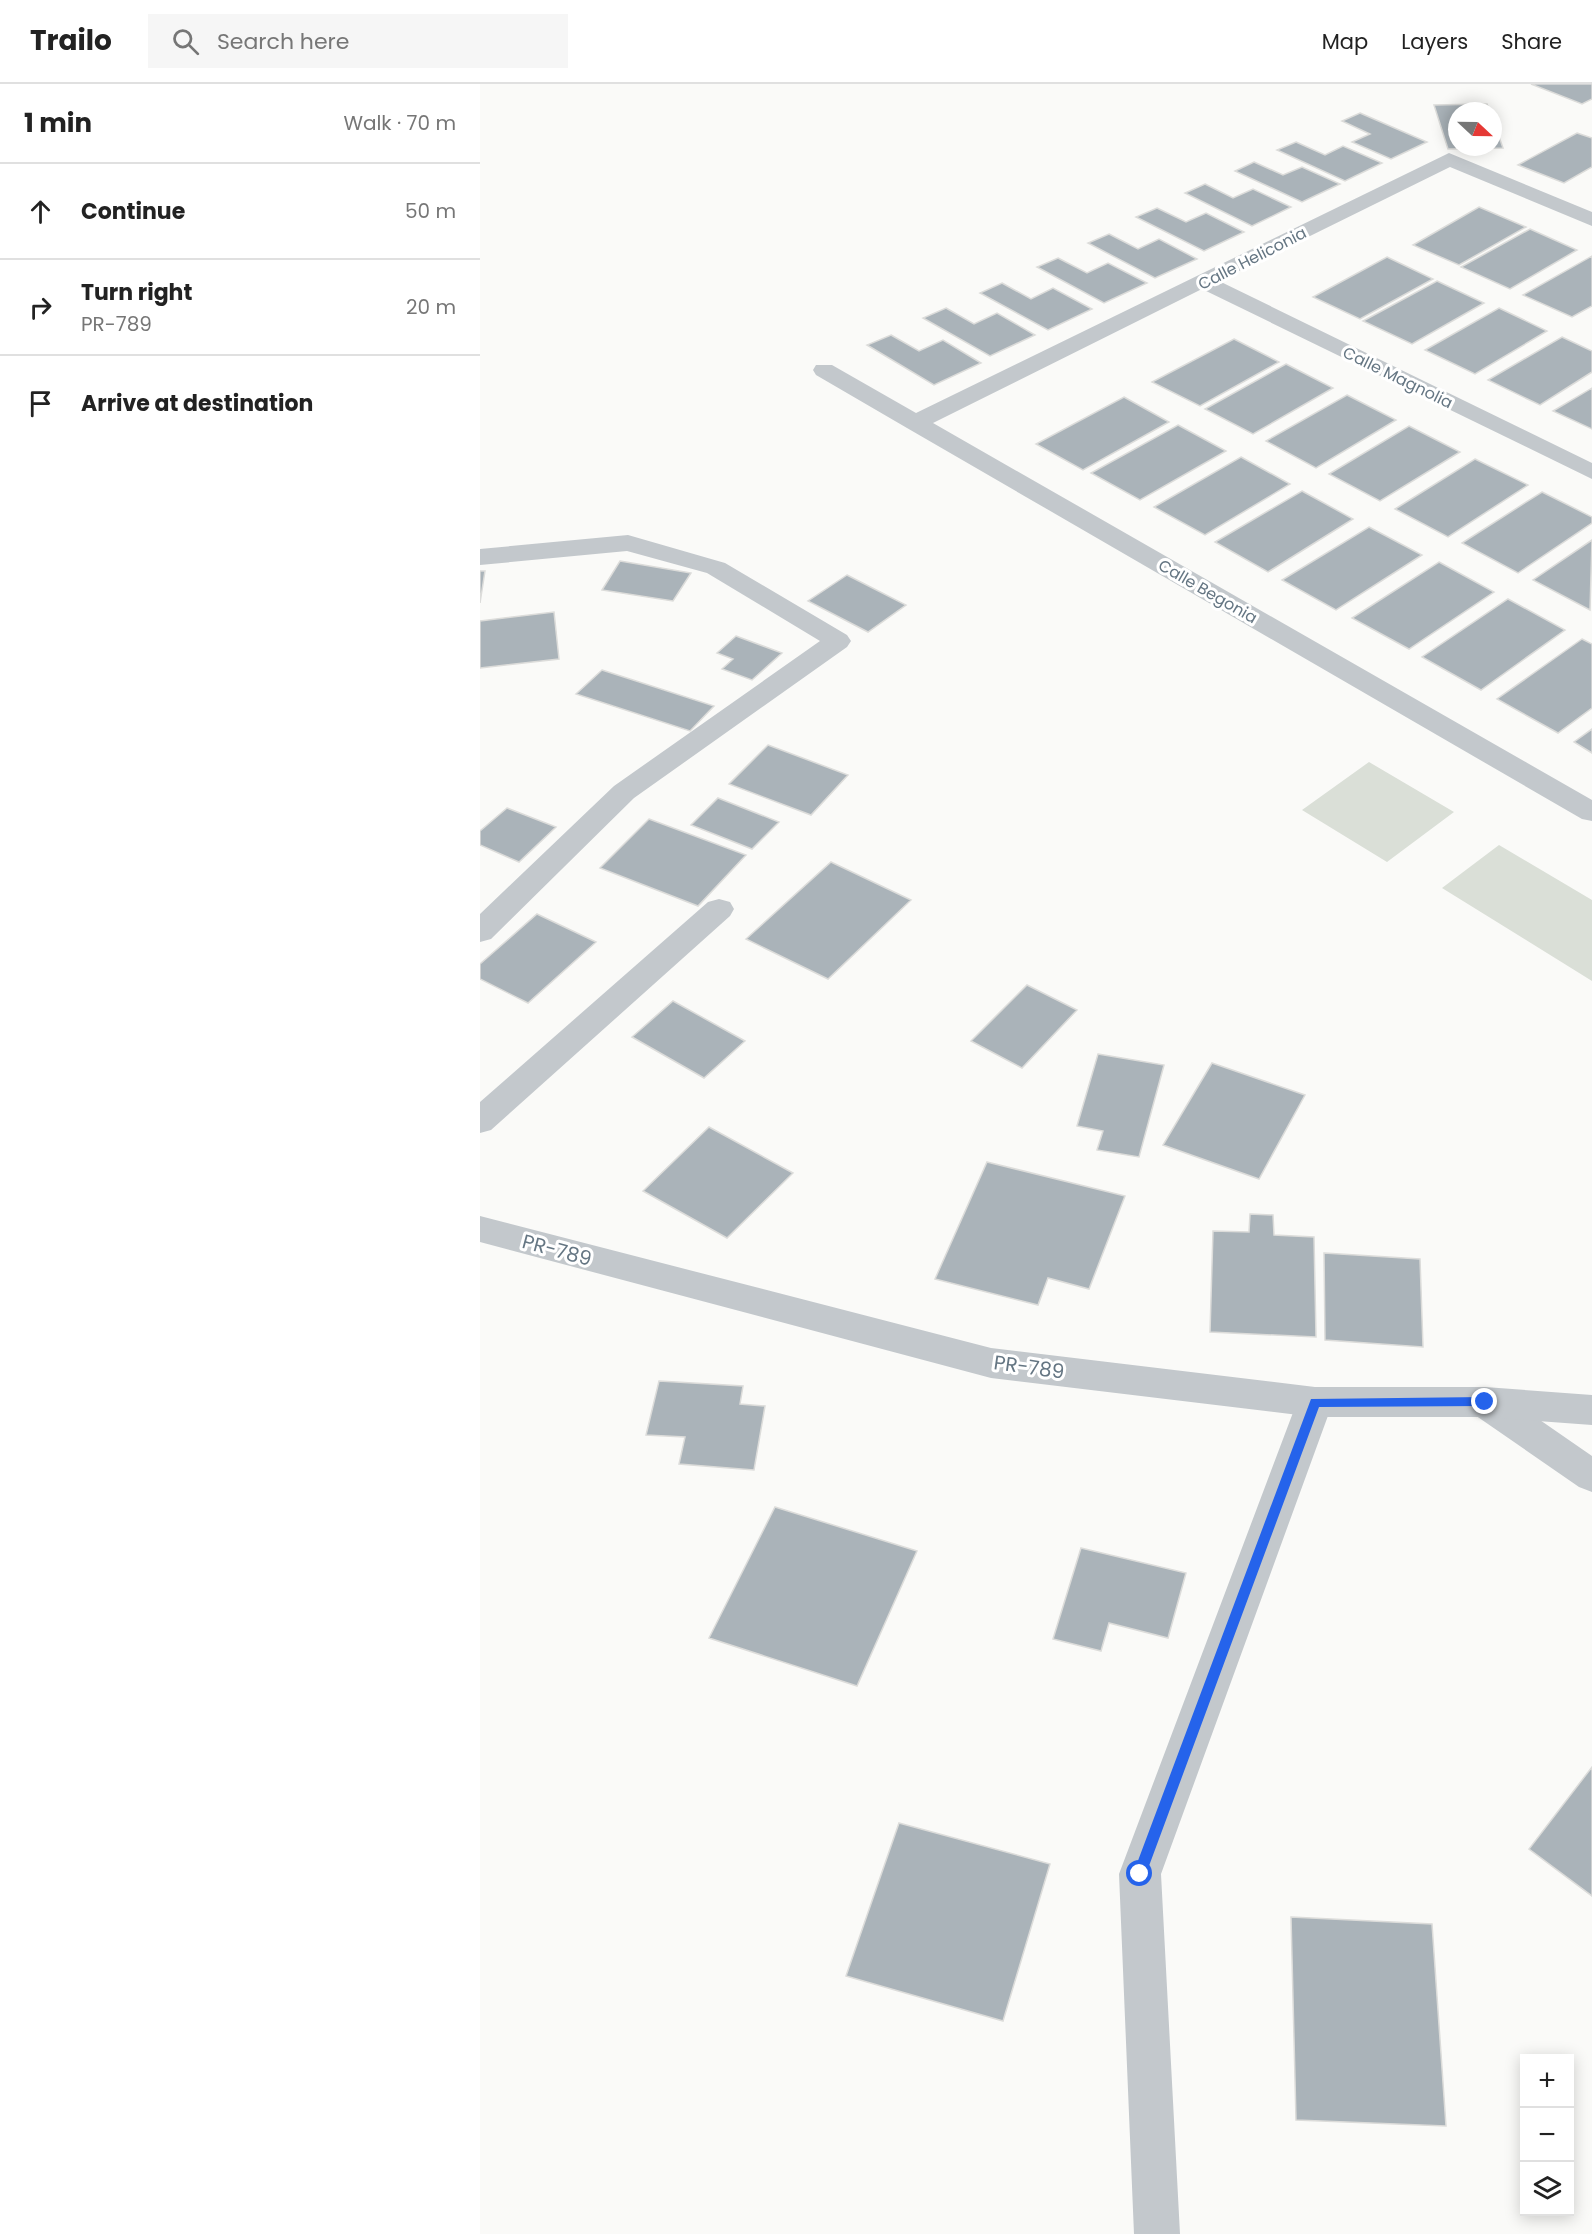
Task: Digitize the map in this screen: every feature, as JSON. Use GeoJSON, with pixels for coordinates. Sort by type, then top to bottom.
{"type":"FeatureCollection","features":[{"type":"Feature","properties":{"kind":"street","name":"Calle Heliconia"},"geometry":{"type":"LineString","coordinates":[[915,423],[1449,159],[1592,220]]}},
{"type":"Feature","properties":{"kind":"street","name":"Calle Magnolia"},"geometry":{"type":"LineString","coordinates":[[1204,282],[1592,472]]}},
{"type":"Feature","properties":{"kind":"street","name":"Calle Begonia"},"geometry":{"type":"LineString","coordinates":[[824,370],[1592,812]]}},
{"type":"Feature","properties":{"kind":"street"},"geometry":{"type":"LineString","coordinates":[[480,557],[628,543],[716,568],[838,641],[624,792],[480,932]]}},
{"type":"Feature","properties":{"kind":"street"},"geometry":{"type":"LineString","coordinates":[[480,1121],[719,909]]}},
{"type":"Feature","properties":{"kind":"street","name":"PR-789"},"geometry":{"type":"LineString","coordinates":[[480,1229],[992,1363],[1315,1402],[1485,1402],[1592,1410]]}},
{"type":"Feature","properties":{"kind":"street"},"geometry":{"type":"LineString","coordinates":[[1157,2234],[1140,1874],[1315,1402]]}},
{"type":"Feature","properties":{"kind":"street"},"geometry":{"type":"LineString","coordinates":[[1485,1402],[1592,1476]]}},
{"type":"Feature","properties":{"kind":"shaded area"},"geometry":{"type":"Polygon","coordinates":[[[1369,762],[1454,812],[1387,862],[1302,810],[1369,762]]]}},
{"type":"Feature","properties":{"kind":"shaded area"},"geometry":{"type":"Polygon","coordinates":[[[1499,845],[1592,900],[1592,981],[1442,888],[1499,845]]]}},
{"type":"Feature","properties":{"kind":"building"},"geometry":{"type":"Polygon","coordinates":[[[1531,84],[1592,84],[1592,99],[1582,104],[1531,84]]]}},
{"type":"Feature","properties":{"kind":"building"},"geometry":{"type":"Polygon","coordinates":[[[1434,105],[1448,105],[1448,149],[1434,105]]]}},
{"type":"Feature","properties":{"kind":"building"},"geometry":{"type":"Polygon","coordinates":[[[1360,113],[1427,142],[1391,159],[1352,142],[1370,134],[1342,121],[1360,113]]]}},
{"type":"Feature","properties":{"kind":"building"},"geometry":{"type":"Polygon","coordinates":[[[1577,133],[1592,138],[1592,167],[1564,183],[1518,165],[1577,133]]]}},
{"type":"Feature","properties":{"kind":"building"},"geometry":{"type":"Polygon","coordinates":[[[1296,142],[1325,155],[1343,146],[1382,163],[1345,181],[1277,150],[1296,142]]]}},
{"type":"Feature","properties":{"kind":"building"},"geometry":{"type":"Polygon","coordinates":[[[1254,162],[1283,175],[1302,167],[1340,184],[1302,202],[1235,171],[1254,162]]]}},
{"type":"Feature","properties":{"kind":"building"},"geometry":{"type":"Polygon","coordinates":[[[1205,184],[1233,198],[1253,189],[1291,207],[1252,226],[1185,193],[1205,184]]]}},
{"type":"Feature","properties":{"kind":"building"},"geometry":{"type":"Polygon","coordinates":[[[1479,207],[1526,227],[1459,265],[1413,245],[1479,207]]]}},
{"type":"Feature","properties":{"kind":"building"},"geometry":{"type":"Polygon","coordinates":[[[1157,208],[1186,222],[1206,213],[1244,232],[1204,251],[1136,217],[1157,208]]]}},
{"type":"Feature","properties":{"kind":"building"},"geometry":{"type":"Polygon","coordinates":[[[1530,229],[1577,250],[1510,289],[1461,267],[1530,229]]]}},
{"type":"Feature","properties":{"kind":"building"},"geometry":{"type":"Polygon","coordinates":[[[1109,234],[1138,249],[1159,239],[1197,259],[1155,278],[1088,243],[1109,234]]]}},
{"type":"Feature","properties":{"kind":"building"},"geometry":{"type":"Polygon","coordinates":[[[1592,256],[1592,306],[1572,317],[1523,295],[1592,256]]]}},
{"type":"Feature","properties":{"kind":"building"},"geometry":{"type":"Polygon","coordinates":[[[1387,257],[1433,279],[1360,319],[1313,297],[1387,257]]]}},
{"type":"Feature","properties":{"kind":"building"},"geometry":{"type":"Polygon","coordinates":[[[1058,258],[1087,273],[1108,263],[1147,283],[1104,303],[1037,267],[1058,258]]]}},
{"type":"Feature","properties":{"kind":"building"},"geometry":{"type":"Polygon","coordinates":[[[1437,281],[1484,303],[1412,344],[1363,321],[1437,281]]]}},
{"type":"Feature","properties":{"kind":"building"},"geometry":{"type":"Polygon","coordinates":[[[1002,283],[1031,299],[1053,288],[1092,309],[1048,330],[980,293],[1002,283]]]}},
{"type":"Feature","properties":{"kind":"building"},"geometry":{"type":"Polygon","coordinates":[[[946,308],[974,324],[997,313],[1035,335],[990,356],[923,318],[946,308]]]}},
{"type":"Feature","properties":{"kind":"building"},"geometry":{"type":"Polygon","coordinates":[[[1499,308],[1547,331],[1475,374],[1425,350],[1499,308]]]}},
{"type":"Feature","properties":{"kind":"building"},"geometry":{"type":"Polygon","coordinates":[[[891,335],[919,351],[943,340],[981,363],[934,385],[867,345],[891,335]]]}},
{"type":"Feature","properties":{"kind":"building"},"geometry":{"type":"Polygon","coordinates":[[[1562,337],[1592,351],[1592,372],[1540,405],[1488,380],[1562,337]]]}},
{"type":"Feature","properties":{"kind":"building"},"geometry":{"type":"Polygon","coordinates":[[[1234,339],[1279,362],[1200,406],[1152,382],[1234,339]]]}},
{"type":"Feature","properties":{"kind":"building"},"geometry":{"type":"Polygon","coordinates":[[[1286,364],[1333,388],[1253,434],[1205,409],[1286,364]]]}},
{"type":"Feature","properties":{"kind":"building"},"geometry":{"type":"Polygon","coordinates":[[[1592,388],[1592,429],[1553,411],[1592,388]]]}},
{"type":"Feature","properties":{"kind":"building"},"geometry":{"type":"Polygon","coordinates":[[[1347,395],[1396,420],[1316,468],[1266,441],[1347,395]]]}},
{"type":"Feature","properties":{"kind":"building"},"geometry":{"type":"Polygon","coordinates":[[[1124,397],[1169,422],[1083,470],[1036,444],[1124,397]]]}},
{"type":"Feature","properties":{"kind":"building"},"geometry":{"type":"Polygon","coordinates":[[[1178,425],[1226,451],[1140,500],[1091,473],[1178,425]]]}},
{"type":"Feature","properties":{"kind":"building"},"geometry":{"type":"Polygon","coordinates":[[[1409,426],[1460,452],[1380,501],[1329,474],[1409,426]]]}},
{"type":"Feature","properties":{"kind":"building"},"geometry":{"type":"Polygon","coordinates":[[[1241,457],[1290,484],[1205,535],[1154,507],[1241,457]]]}},
{"type":"Feature","properties":{"kind":"building"},"geometry":{"type":"Polygon","coordinates":[[[1475,459],[1528,485],[1448,537],[1395,509],[1475,459]]]}},
{"type":"Feature","properties":{"kind":"building"},"geometry":{"type":"Polygon","coordinates":[[[1302,491],[1353,519],[1268,572],[1215,542],[1302,491]]]}},
{"type":"Feature","properties":{"kind":"building"},"geometry":{"type":"Polygon","coordinates":[[[1542,492],[1592,517],[1592,523],[1518,573],[1462,543],[1542,492]]]}},
{"type":"Feature","properties":{"kind":"building"},"geometry":{"type":"Polygon","coordinates":[[[1369,527],[1422,555],[1336,610],[1282,580],[1369,527]]]}},
{"type":"Feature","properties":{"kind":"building"},"geometry":{"type":"Polygon","coordinates":[[[1592,540],[1590,610],[1533,580],[1592,540]]]}},
{"type":"Feature","properties":{"kind":"building"},"geometry":{"type":"Polygon","coordinates":[[[620,561],[691,573],[673,601],[602,590],[620,561]]]}},
{"type":"Feature","properties":{"kind":"building"},"geometry":{"type":"Polygon","coordinates":[[[1439,562],[1494,592],[1409,649],[1352,618],[1439,562]]]}},
{"type":"Feature","properties":{"kind":"building"},"geometry":{"type":"Polygon","coordinates":[[[480,571],[485,571],[480,603],[480,571]]]}},
{"type":"Feature","properties":{"kind":"building"},"geometry":{"type":"Polygon","coordinates":[[[847,575],[906,605],[868,632],[808,601],[847,575]]]}},
{"type":"Feature","properties":{"kind":"building"},"geometry":{"type":"Polygon","coordinates":[[[1508,599],[1565,630],[1481,690],[1422,657],[1508,599]]]}},
{"type":"Feature","properties":{"kind":"building"},"geometry":{"type":"Polygon","coordinates":[[[554,612],[559,659],[480,668],[480,621],[554,612]]]}},
{"type":"Feature","properties":{"kind":"building"},"geometry":{"type":"Polygon","coordinates":[[[736,636],[782,653],[752,680],[722,669],[733,659],[717,653],[736,636]]]}},
{"type":"Feature","properties":{"kind":"building"},"geometry":{"type":"Polygon","coordinates":[[[1582,639],[1592,644],[1592,708],[1558,733],[1497,699],[1582,639]]]}},
{"type":"Feature","properties":{"kind":"building"},"geometry":{"type":"Polygon","coordinates":[[[602,670],[714,706],[690,731],[576,694],[602,670]]]}},
{"type":"Feature","properties":{"kind":"building"},"geometry":{"type":"Polygon","coordinates":[[[1592,729],[1592,753],[1574,742],[1592,729]]]}},
{"type":"Feature","properties":{"kind":"building"},"geometry":{"type":"Polygon","coordinates":[[[768,745],[848,775],[811,815],[729,784],[768,745]]]}},
{"type":"Feature","properties":{"kind":"building"},"geometry":{"type":"Polygon","coordinates":[[[718,798],[779,822],[752,849],[691,825],[718,798]]]}},
{"type":"Feature","properties":{"kind":"building"},"geometry":{"type":"Polygon","coordinates":[[[507,808],[556,827],[519,862],[480,845],[480,831],[507,808]]]}},
{"type":"Feature","properties":{"kind":"building"},"geometry":{"type":"Polygon","coordinates":[[[649,819],[746,855],[698,906],[600,868],[649,819]]]}},
{"type":"Feature","properties":{"kind":"building"},"geometry":{"type":"Polygon","coordinates":[[[831,862],[911,900],[828,979],[746,939],[831,862]]]}},
{"type":"Feature","properties":{"kind":"building"},"geometry":{"type":"Polygon","coordinates":[[[537,914],[596,942],[528,1003],[480,979],[480,964],[537,914]]]}},
{"type":"Feature","properties":{"kind":"building"},"geometry":{"type":"Polygon","coordinates":[[[1027,985],[1077,1010],[1022,1068],[971,1041],[1027,985]]]}},
{"type":"Feature","properties":{"kind":"building"},"geometry":{"type":"Polygon","coordinates":[[[673,1001],[745,1041],[704,1078],[632,1037],[673,1001]]]}},
{"type":"Feature","properties":{"kind":"building"},"geometry":{"type":"Polygon","coordinates":[[[1098,1054],[1164,1065],[1139,1157],[1097,1150],[1103,1131],[1077,1126],[1098,1054]]]}},
{"type":"Feature","properties":{"kind":"building"},"geometry":{"type":"Polygon","coordinates":[[[1212,1063],[1305,1095],[1259,1179],[1163,1145],[1212,1063]]]}},
{"type":"Feature","properties":{"kind":"building"},"geometry":{"type":"Polygon","coordinates":[[[709,1127],[793,1173],[727,1238],[643,1191],[709,1127]]]}},
{"type":"Feature","properties":{"kind":"building"},"geometry":{"type":"Polygon","coordinates":[[[987,1162],[1125,1196],[1089,1289],[1048,1278],[1038,1305],[935,1279],[987,1162]]]}},
{"type":"Feature","properties":{"kind":"building"},"geometry":{"type":"Polygon","coordinates":[[[1250,1214],[1273,1215],[1274,1235],[1314,1237],[1316,1337],[1210,1332],[1213,1231],[1249,1232],[1250,1214]]]}},
{"type":"Feature","properties":{"kind":"building"},"geometry":{"type":"Polygon","coordinates":[[[1324,1253],[1420,1259],[1423,1347],[1325,1340],[1324,1253]]]}},
{"type":"Feature","properties":{"kind":"building"},"geometry":{"type":"Polygon","coordinates":[[[659,1381],[743,1386],[740,1404],[765,1406],[754,1470],[679,1464],[685,1437],[646,1435],[659,1381]]]}},
{"type":"Feature","properties":{"kind":"building"},"geometry":{"type":"Polygon","coordinates":[[[775,1507],[917,1551],[857,1686],[709,1638],[775,1507]]]}},
{"type":"Feature","properties":{"kind":"building"},"geometry":{"type":"Polygon","coordinates":[[[1081,1548],[1186,1573],[1168,1638],[1109,1623],[1101,1651],[1053,1639],[1081,1548]]]}},
{"type":"Feature","properties":{"kind":"building"},"geometry":{"type":"Polygon","coordinates":[[[1592,1767],[1592,1896],[1529,1849],[1592,1767]]]}},
{"type":"Feature","properties":{"kind":"building"},"geometry":{"type":"Polygon","coordinates":[[[899,1823],[1050,1864],[1003,2021],[846,1976],[899,1823]]]}},
{"type":"Feature","properties":{"kind":"building"},"geometry":{"type":"Polygon","coordinates":[[[1291,1917],[1432,1924],[1446,2126],[1296,2120],[1291,1917]]]}},
{"type":"Feature","properties":{"kind":"route"},"geometry":{"type":"LineString","coordinates":[[1140,1874],[1315,1402],[1485,1402]]}}]}
